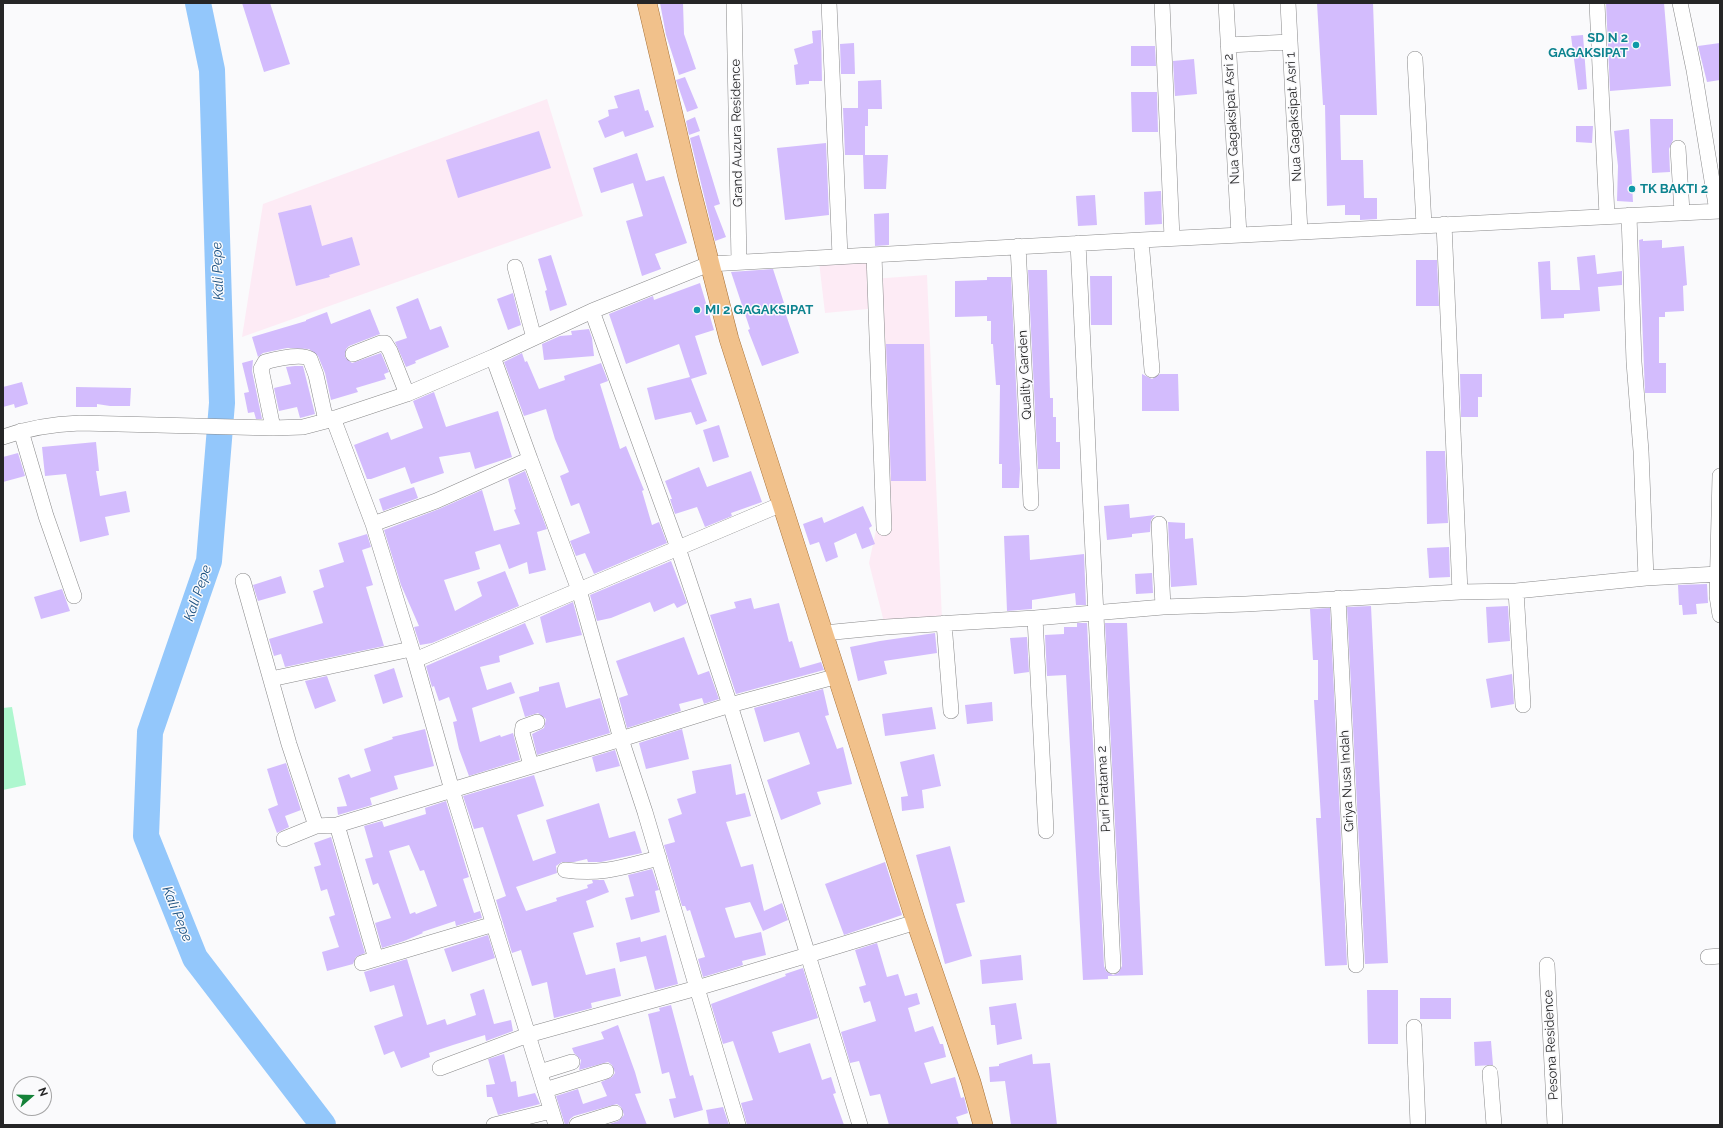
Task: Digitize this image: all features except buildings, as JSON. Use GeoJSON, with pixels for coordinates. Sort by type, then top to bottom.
{"type":"FeatureCollection","features":[{"type":"Feature","properties":{"kind":"main road"},"geometry":{"type":"LineString","coordinates":[[647,3],[709,264],[729,340],[916,922],[971,1082],[983,1125]]}},
{"type":"Feature","properties":{"kind":"street","name":"Grand Auzura Residence"},"geometry":{"type":"LineString","coordinates":[[734,3],[739,262]]}},
{"type":"Feature","properties":{"kind":"street"},"geometry":{"type":"LineString","coordinates":[[829,3],[840,256]]}},
{"type":"Feature","properties":{"kind":"street"},"geometry":{"type":"LineString","coordinates":[[1162,3],[1172,238]]}},
{"type":"Feature","properties":{"kind":"street","name":"Nua Gagaksipat Asri 2"},"geometry":{"type":"LineString","coordinates":[[1226,3],[1239,235]]}},
{"type":"Feature","properties":{"kind":"street","name":"Nua Gagaksipat Asri 1"},"geometry":{"type":"LineString","coordinates":[[1288,3],[1300,232]]}},
{"type":"Feature","properties":{"kind":"street"},"geometry":{"type":"LineString","coordinates":[[1597,3],[1607,216]]}},
{"type":"Feature","properties":{"kind":"street"},"geometry":{"type":"LineString","coordinates":[[3,437],[21,431],[58,424],[73,423],[245,428],[303,427],[407,394],[493,357],[592,311],[709,264],[1018,246],[1719,211],[1694,70],[1680,3]]}},
{"type":"Feature","properties":{"kind":"street"},"geometry":{"type":"LineString","coordinates":[[1228,45],[1290,42]]}},
{"type":"Feature","properties":{"kind":"street"},"geometry":{"type":"LineString","coordinates":[[1415,59],[1424,225]]}},
{"type":"Feature","properties":{"kind":"street"},"geometry":{"type":"LineString","coordinates":[[1678,148],[1682,212]]}},
{"type":"Feature","properties":{"kind":"street"},"geometry":{"type":"LineString","coordinates":[[1629,215],[1634,362],[1641,451],[1646,578]]}},
{"type":"Feature","properties":{"kind":"street"},"geometry":{"type":"LineString","coordinates":[[1444,224],[1460,592]]}},
{"type":"Feature","properties":{"kind":"street"},"geometry":{"type":"LineString","coordinates":[[1141,240],[1152,370]]}},
{"type":"Feature","properties":{"kind":"street","name":"Puri Pratama 2"},"geometry":{"type":"LineString","coordinates":[[1078,243],[1112,966]]}},
{"type":"Feature","properties":{"kind":"street","name":"Quality Garden"},"geometry":{"type":"LineString","coordinates":[[1018,246],[1031,503]]}},
{"type":"Feature","properties":{"kind":"street"},"geometry":{"type":"LineString","coordinates":[[874,255],[884,528]]}},
{"type":"Feature","properties":{"kind":"street"},"geometry":{"type":"LineString","coordinates":[[515,267],[534,338]]}},
{"type":"Feature","properties":{"kind":"street"},"geometry":{"type":"LineString","coordinates":[[592,311],[678,548],[730,705],[860,1125]]}},
{"type":"Feature","properties":{"kind":"street"},"geometry":{"type":"LineString","coordinates":[[353,354],[381,343],[385,343],[390,351],[407,394]]}},
{"type":"Feature","properties":{"kind":"street"},"geometry":{"type":"LineString","coordinates":[[273,428],[262,369],[265,362],[304,356],[310,359],[329,420],[373,524],[452,790],[553,1118],[494,1125]]}},
{"type":"Feature","properties":{"kind":"street"},"geometry":{"type":"LineString","coordinates":[[493,357],[579,590],[621,739],[659,858],[738,1125]]}},
{"type":"Feature","properties":{"kind":"street"},"geometry":{"type":"LineString","coordinates":[[21,431],[44,509],[74,596]]}},
{"type":"Feature","properties":{"kind":"street"},"geometry":{"type":"LineString","coordinates":[[373,524],[436,501],[530,459]]}},
{"type":"Feature","properties":{"kind":"street"},"geometry":{"type":"LineString","coordinates":[[1720,476],[1717,605],[1720,615]]}},
{"type":"Feature","properties":{"kind":"street"},"geometry":{"type":"LineString","coordinates":[[271,679],[413,655],[579,590],[782,504]]}},
{"type":"Feature","properties":{"kind":"street"},"geometry":{"type":"LineString","coordinates":[[1160,524],[1163,607]]}},
{"type":"Feature","properties":{"kind":"street"},"geometry":{"type":"LineString","coordinates":[[824,633],[1036,618],[1163,607],[1460,592],[1516,591],[1646,578],[1718,574]]}},
{"type":"Feature","properties":{"kind":"street"},"geometry":{"type":"LineString","coordinates":[[244,582],[289,744],[316,826]]}},
{"type":"Feature","properties":{"kind":"street"},"geometry":{"type":"LineString","coordinates":[[1516,591],[1523,705]]}},
{"type":"Feature","properties":{"kind":"street","name":"Griya Nusa Indah"},"geometry":{"type":"LineString","coordinates":[[1338,598],[1356,965]]}},
{"type":"Feature","properties":{"kind":"street"},"geometry":{"type":"LineString","coordinates":[[1036,618],[1046,831]]}},
{"type":"Feature","properties":{"kind":"street"},"geometry":{"type":"LineString","coordinates":[[944,624],[951,711]]}},
{"type":"Feature","properties":{"kind":"street"},"geometry":{"type":"LineString","coordinates":[[284,839],[316,826],[336,825],[730,705],[838,676]]}},
{"type":"Feature","properties":{"kind":"street"},"geometry":{"type":"LineString","coordinates":[[531,765],[522,733],[523,727],[537,722]]}},
{"type":"Feature","properties":{"kind":"street"},"geometry":{"type":"LineString","coordinates":[[336,825],[376,959]]}},
{"type":"Feature","properties":{"kind":"street"},"geometry":{"type":"LineString","coordinates":[[565,870],[592,873],[608,871],[659,858]]}},
{"type":"Feature","properties":{"kind":"street"},"geometry":{"type":"LineString","coordinates":[[440,1068],[528,1035],[697,988],[916,922]]}},
{"type":"Feature","properties":{"kind":"street"},"geometry":{"type":"LineString","coordinates":[[362,963],[494,924]]}},
{"type":"Feature","properties":{"kind":"street","name":"Pesona Residence"},"geometry":{"type":"LineString","coordinates":[[1547,965],[1555,1125]]}},
{"type":"Feature","properties":{"kind":"street"},"geometry":{"type":"LineString","coordinates":[[1414,1027],[1418,1125]]}},
{"type":"Feature","properties":{"kind":"street"},"geometry":{"type":"LineString","coordinates":[[540,1072],[572,1062]]}},
{"type":"Feature","properties":{"kind":"street"},"geometry":{"type":"LineString","coordinates":[[545,1090],[606,1071]]}},
{"type":"Feature","properties":{"kind":"street"},"geometry":{"type":"LineString","coordinates":[[1490,1073],[1494,1125]]}},
{"type":"Feature","properties":{"kind":"street"},"geometry":{"type":"LineString","coordinates":[[577,1125],[615,1113]]}},
{"type":"Feature","properties":{"kind":"shaded area"},"geometry":{"type":"Polygon","coordinates":[[[547,99],[583,216],[242,337],[263,204],[547,99]]]}},
{"type":"Feature","properties":{"kind":"shaded area"},"geometry":{"type":"Polygon","coordinates":[[[871,260],[872,279],[927,275],[942,620],[885,626],[869,563],[879,516],[868,309],[825,313],[819,262],[871,260]]]}},
{"type":"Feature","properties":{"kind":"green space"},"geometry":{"type":"Polygon","coordinates":[[[12,707],[26,785],[3,790],[3,708],[12,707]]]}},
{"type":"Feature","properties":{"kind":"waterway","name":"Kali Pepe"},"geometry":{"type":"LineString","coordinates":[[198,3],[212,70],[222,403],[209,561],[150,732],[146,836],[195,958],[323,1125]]}},
{"type":"Feature","properties":{"kind":"place","name":"SD N 2 GAGAKSIPAT"},"geometry":{"type":"Point","coordinates":[1636,45]}},
{"type":"Feature","properties":{"kind":"place","name":"TK BAKTI 2"},"geometry":{"type":"Point","coordinates":[1632,189]}},
{"type":"Feature","properties":{"kind":"place","name":"MI 2 GAGAKSIPAT"},"geometry":{"type":"Point","coordinates":[697,310]}}]}
